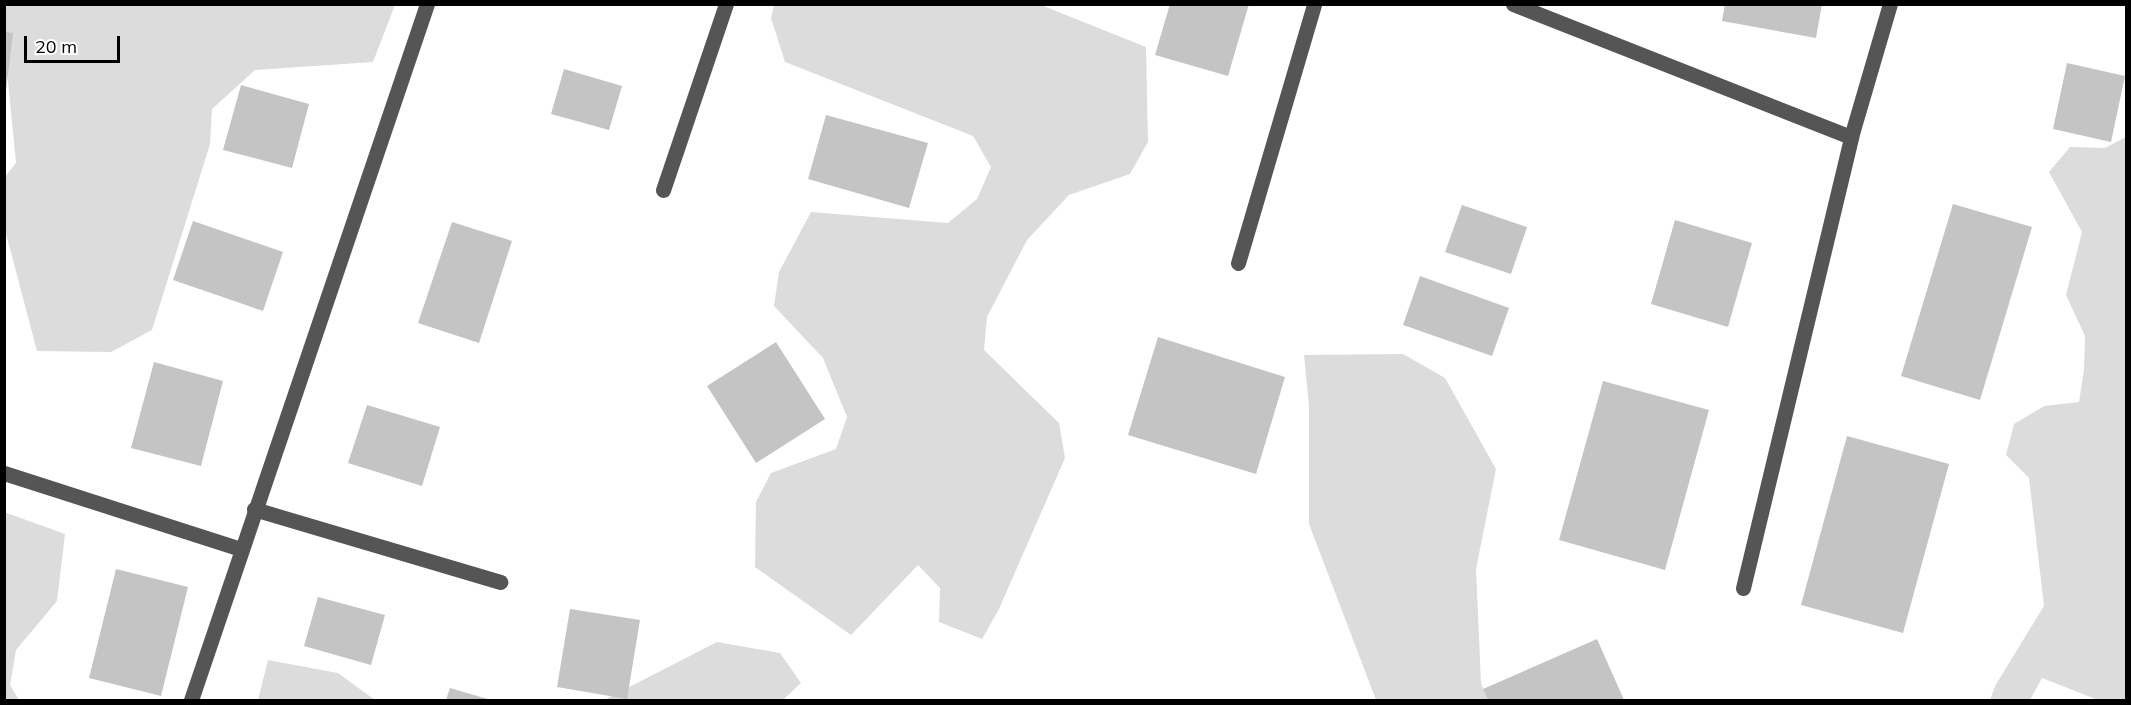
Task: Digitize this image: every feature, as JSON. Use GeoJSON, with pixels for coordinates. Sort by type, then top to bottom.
{"type":"FeatureCollection","features":[{"type":"Feature","properties":{"kind":"street"},"geometry":{"type":"LineString","coordinates":[[191,700],[427,4]]}},
{"type":"Feature","properties":{"kind":"street"},"geometry":{"type":"LineString","coordinates":[[663,190],[726,4]]}},
{"type":"Feature","properties":{"kind":"street"},"geometry":{"type":"LineString","coordinates":[[1238,262],[1314,4]]}},
{"type":"Feature","properties":{"kind":"street"},"geometry":{"type":"LineString","coordinates":[[1514,4],[1851,136]]}},
{"type":"Feature","properties":{"kind":"street"},"geometry":{"type":"LineString","coordinates":[[1743,588],[1851,136],[1890,4]]}},
{"type":"Feature","properties":{"kind":"street"},"geometry":{"type":"LineString","coordinates":[[4,473],[241,549]]}},
{"type":"Feature","properties":{"kind":"street"},"geometry":{"type":"LineString","coordinates":[[254,509],[500,582]]}},
{"type":"Feature","properties":{"kind":"shaded area"},"geometry":{"type":"Polygon","coordinates":[[[5,5],[395,5],[373,62],[255,70],[212,109],[210,144],[152,330],[111,352],[37,351],[5,230],[4,178],[16,163],[5,51],[5,5]]]}},
{"type":"Feature","properties":{"kind":"shaded area"},"geometry":{"type":"Polygon","coordinates":[[[774,5],[1041,5],[1146,47],[1148,142],[1130,174],[1069,195],[1027,240],[987,317],[984,350],[1059,423],[1065,458],[999,609],[982,639],[939,622],[940,588],[918,565],[851,635],[755,567],[756,502],[771,473],[836,449],[847,417],[823,358],[774,306],[779,272],[811,212],[948,223],[977,199],[991,167],[973,136],[785,62],[771,18],[774,5]]]}},
{"type":"Feature","properties":{"kind":"shaded area"},"geometry":{"type":"Polygon","coordinates":[[[2126,137],[2126,700],[2098,700],[2042,678],[2030,700],[1990,700],[1995,686],[2044,606],[2029,478],[2006,455],[2014,424],[2044,406],[2079,402],[2084,370],[2085,336],[2066,295],[2082,232],[2049,172],[2070,147],[2105,148],[2126,137]]]}},
{"type":"Feature","properties":{"kind":"shaded area"},"geometry":{"type":"Polygon","coordinates":[[[1403,354],[1445,378],[1496,469],[1476,569],[1481,683],[1488,700],[1376,700],[1309,524],[1309,406],[1304,355],[1403,354]]]}},
{"type":"Feature","properties":{"kind":"shaded area"},"geometry":{"type":"Polygon","coordinates":[[[4,512],[65,534],[57,601],[16,650],[10,685],[19,700],[5,700],[4,512]]]}},
{"type":"Feature","properties":{"kind":"shaded area"},"geometry":{"type":"Polygon","coordinates":[[[717,642],[780,653],[801,683],[783,700],[604,700],[717,642]]]}},
{"type":"Feature","properties":{"kind":"shaded area"},"geometry":{"type":"Polygon","coordinates":[[[268,660],[338,673],[375,700],[258,700],[268,660]]]}},
{"type":"Feature","properties":{"kind":"building"},"geometry":{"type":"Polygon","coordinates":[[[1170,4],[1249,4],[1228,76],[1155,55],[1170,4]]]}},
{"type":"Feature","properties":{"kind":"building"},"geometry":{"type":"Polygon","coordinates":[[[1725,4],[1822,4],[1816,38],[1722,21],[1725,4]]]}},
{"type":"Feature","properties":{"kind":"building"},"geometry":{"type":"Polygon","coordinates":[[[4,32],[13,33],[6,90],[4,90],[4,32]]]}},
{"type":"Feature","properties":{"kind":"building"},"geometry":{"type":"Polygon","coordinates":[[[2067,63],[2125,76],[2111,142],[2053,129],[2067,63]]]}},
{"type":"Feature","properties":{"kind":"building"},"geometry":{"type":"Polygon","coordinates":[[[564,69],[622,86],[609,130],[551,114],[564,69]]]}},
{"type":"Feature","properties":{"kind":"building"},"geometry":{"type":"Polygon","coordinates":[[[241,85],[309,104],[292,168],[223,150],[241,85]]]}},
{"type":"Feature","properties":{"kind":"building"},"geometry":{"type":"Polygon","coordinates":[[[826,115],[928,143],[909,208],[808,179],[826,115]]]}},
{"type":"Feature","properties":{"kind":"building"},"geometry":{"type":"Polygon","coordinates":[[[1953,204],[2032,227],[1980,400],[1901,376],[1953,204]]]}},
{"type":"Feature","properties":{"kind":"building"},"geometry":{"type":"Polygon","coordinates":[[[1462,205],[1527,227],[1511,274],[1445,252],[1462,205]]]}},
{"type":"Feature","properties":{"kind":"building"},"geometry":{"type":"Polygon","coordinates":[[[1675,220],[1752,243],[1728,327],[1651,304],[1675,220]]]}},
{"type":"Feature","properties":{"kind":"building"},"geometry":{"type":"Polygon","coordinates":[[[193,221],[283,252],[263,311],[173,280],[193,221]]]}},
{"type":"Feature","properties":{"kind":"building"},"geometry":{"type":"Polygon","coordinates":[[[452,222],[512,241],[479,343],[418,323],[452,222]]]}},
{"type":"Feature","properties":{"kind":"building"},"geometry":{"type":"Polygon","coordinates":[[[1420,276],[1509,308],[1492,356],[1403,325],[1420,276]]]}},
{"type":"Feature","properties":{"kind":"building"},"geometry":{"type":"Polygon","coordinates":[[[1158,337],[1285,377],[1256,474],[1128,435],[1158,337]]]}},
{"type":"Feature","properties":{"kind":"building"},"geometry":{"type":"Polygon","coordinates":[[[776,342],[825,419],[756,463],[707,386],[776,342]]]}},
{"type":"Feature","properties":{"kind":"building"},"geometry":{"type":"Polygon","coordinates":[[[154,362],[223,381],[201,466],[131,448],[154,362]]]}},
{"type":"Feature","properties":{"kind":"building"},"geometry":{"type":"Polygon","coordinates":[[[1603,381],[1709,410],[1665,570],[1559,540],[1603,381]]]}},
{"type":"Feature","properties":{"kind":"building"},"geometry":{"type":"Polygon","coordinates":[[[367,405],[440,427],[422,486],[348,463],[367,405]]]}},
{"type":"Feature","properties":{"kind":"building"},"geometry":{"type":"Polygon","coordinates":[[[1847,436],[1949,464],[1903,633],[1801,605],[1847,436]]]}},
{"type":"Feature","properties":{"kind":"building"},"geometry":{"type":"Polygon","coordinates":[[[116,569],[188,587],[161,696],[89,678],[116,569]]]}},
{"type":"Feature","properties":{"kind":"building"},"geometry":{"type":"Polygon","coordinates":[[[318,597],[385,615],[371,665],[304,646],[318,597]]]}},
{"type":"Feature","properties":{"kind":"building"},"geometry":{"type":"Polygon","coordinates":[[[570,609],[640,620],[627,699],[557,687],[570,609]]]}},
{"type":"Feature","properties":{"kind":"building"},"geometry":{"type":"Polygon","coordinates":[[[1597,639],[1624,700],[1488,700],[1483,689],[1597,639]]]}},
{"type":"Feature","properties":{"kind":"building"},"geometry":{"type":"Polygon","coordinates":[[[450,688],[491,700],[446,700],[450,688]]]}}]}
